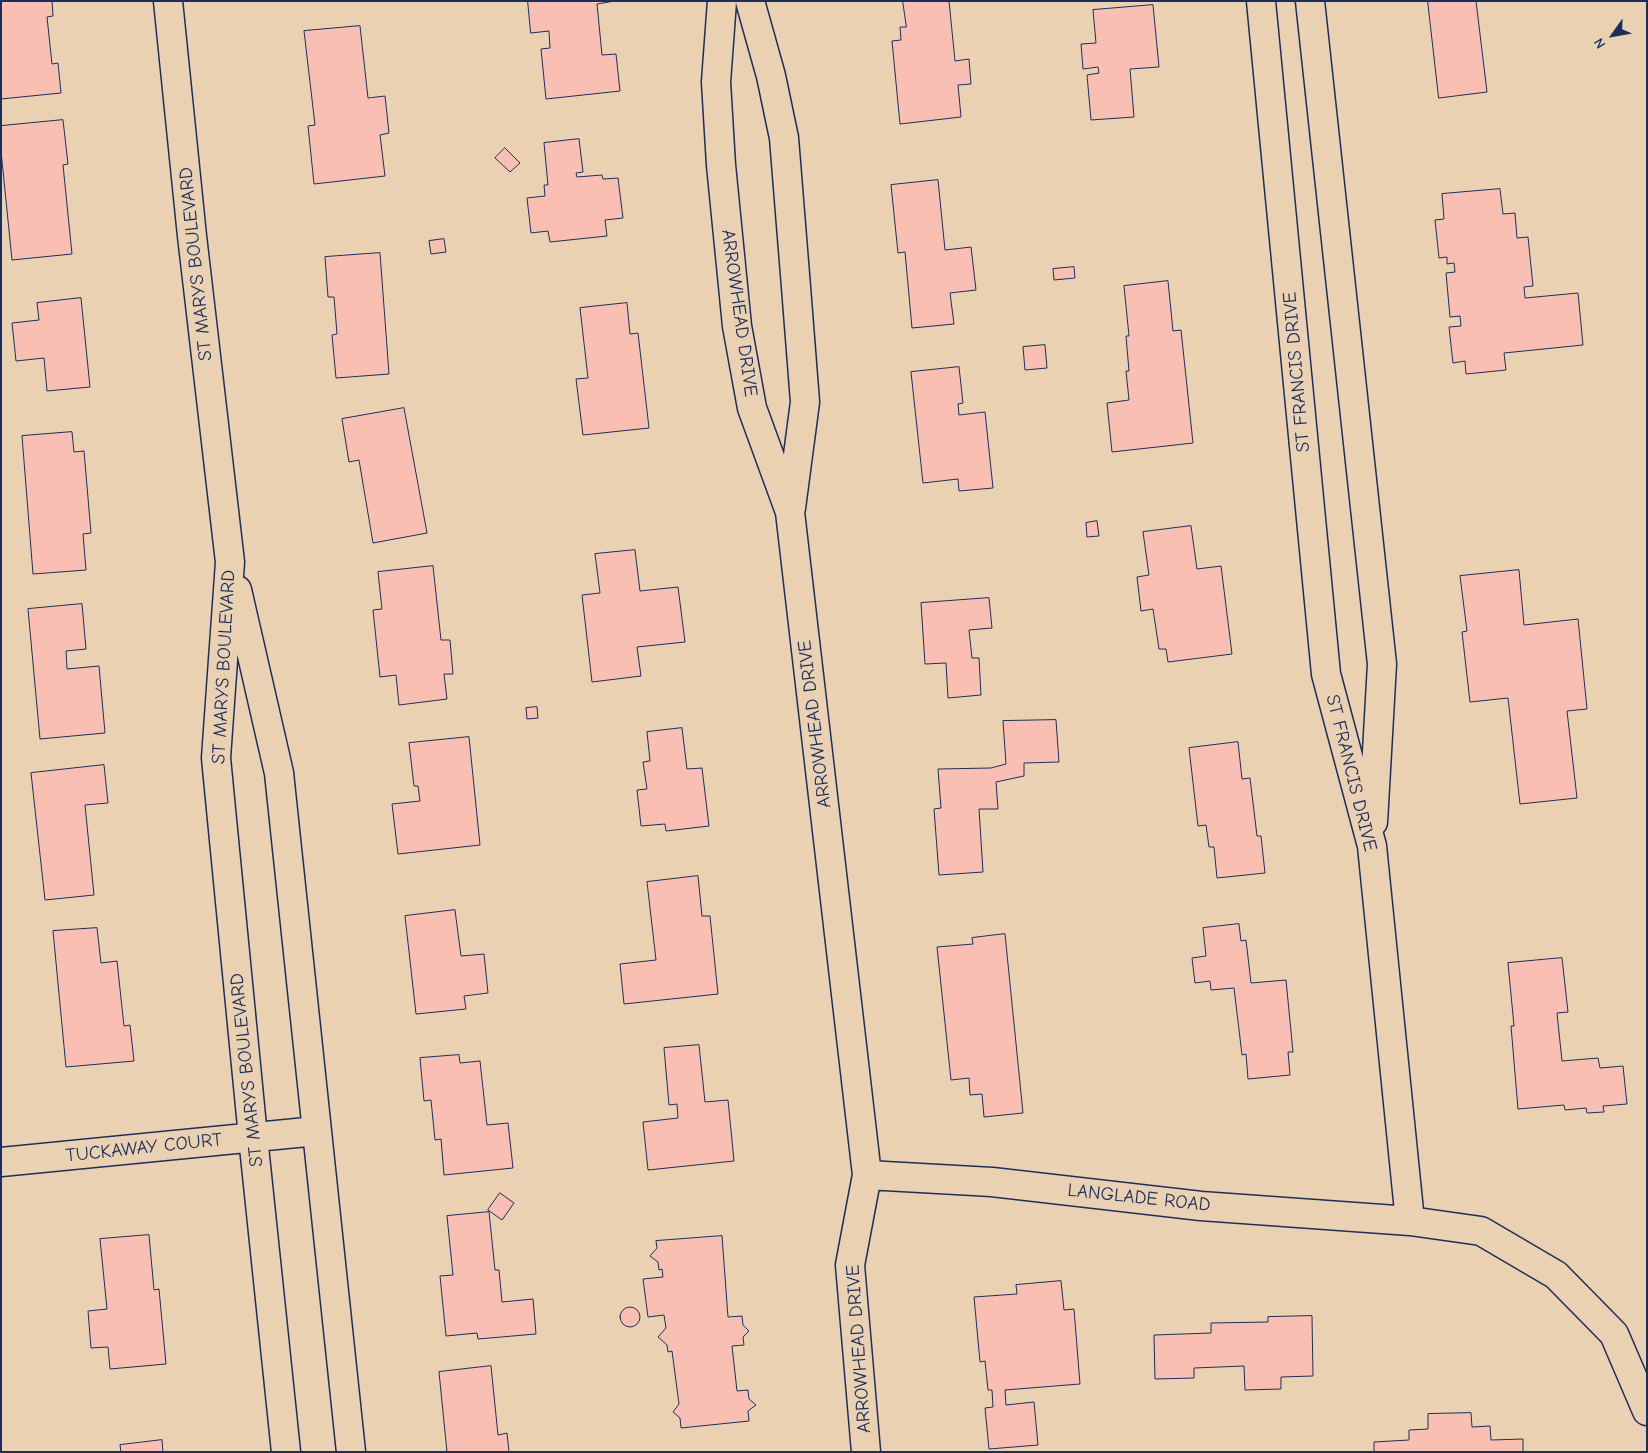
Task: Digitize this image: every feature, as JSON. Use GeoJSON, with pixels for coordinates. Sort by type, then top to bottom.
{"type":"FeatureCollection","features":[{"type":"Feature","properties":{"kind":"street","name":"ST MARYS BOULEVARD"},"geometry":{"type":"LineString","coordinates":[[168,1],[192,236],[230,562],[216,758],[286,1452]]}},
{"type":"Feature","properties":{"kind":"street","name":"ARROWHEAD DRIVE"},"geometry":{"type":"LineString","coordinates":[[722,1],[716,82],[737,326],[752,408],[790,512],[867,1175],[850,1265],[866,1452]]}},
{"type":"Feature","properties":{"kind":"street"},"geometry":{"type":"LineString","coordinates":[[750,1],[771,76],[784,138],[796,277],[805,402],[790,512]]}},
{"type":"Feature","properties":{"kind":"street","name":"ST FRANCIS DRIVE"},"geometry":{"type":"LineString","coordinates":[[1262,1],[1326,674],[1372,846],[1410,1222]]}},
{"type":"Feature","properties":{"kind":"street"},"geometry":{"type":"LineString","coordinates":[[1310,1],[1382,664],[1372,846]]}},
{"type":"Feature","properties":{"kind":"street"},"geometry":{"type":"LineString","coordinates":[[230,562],[279,773],[351,1452]]}},
{"type":"Feature","properties":{"kind":"street","name":"TUCKAWAY COURT"},"geometry":{"type":"LineString","coordinates":[[1,1162],[317,1131]]}},
{"type":"Feature","properties":{"kind":"street","name":"LANGLADE ROAD"},"geometry":{"type":"LineString","coordinates":[[867,1175],[992,1182],[1201,1206],[1410,1222]]}},
{"type":"Feature","properties":{"kind":"street"},"geometry":{"type":"LineString","coordinates":[[1410,1222],[1481,1231],[1556,1275],[1614,1334],[1647,1411]]}},
{"type":"Feature","properties":{"kind":"building"},"geometry":{"type":"Polygon","coordinates":[[[1,1],[52,1],[53,16],[47,17],[52,64],[58,63],[61,93],[1,99],[1,1]]]}},
{"type":"Feature","properties":{"kind":"building"},"geometry":{"type":"Polygon","coordinates":[[[528,1],[615,1],[597,4],[602,55],[616,54],[620,91],[546,99],[541,49],[550,48],[549,31],[531,33],[528,1]]]}},
{"type":"Feature","properties":{"kind":"building"},"geometry":{"type":"Polygon","coordinates":[[[903,1],[949,1],[955,61],[969,59],[971,84],[958,85],[961,117],[900,124],[892,41],[901,40],[900,27],[906,27],[903,1]]]}},
{"type":"Feature","properties":{"kind":"building"},"geometry":{"type":"Polygon","coordinates":[[[1428,1],[1476,1],[1487,92],[1439,98],[1428,1]]]}},
{"type":"Feature","properties":{"kind":"building"},"geometry":{"type":"Polygon","coordinates":[[[1153,5],[1159,67],[1130,69],[1134,117],[1091,120],[1087,75],[1099,73],[1098,67],[1083,69],[1081,44],[1096,43],[1093,10],[1153,5]]]}},
{"type":"Feature","properties":{"kind":"building"},"geometry":{"type":"Polygon","coordinates":[[[360,26],[368,98],[385,96],[389,133],[380,135],[385,176],[314,184],[308,126],[315,125],[304,31],[360,26]]]}},
{"type":"Feature","properties":{"kind":"building"},"geometry":{"type":"Polygon","coordinates":[[[63,120],[68,164],[63,165],[72,254],[12,260],[1,151],[1,126],[63,120]]]}},
{"type":"Feature","properties":{"kind":"building"},"geometry":{"type":"Polygon","coordinates":[[[579,139],[583,172],[576,173],[577,177],[602,175],[603,179],[618,178],[623,218],[605,220],[607,236],[550,242],[548,231],[531,233],[527,198],[545,196],[544,185],[548,185],[544,143],[579,139]]]}},
{"type":"Feature","properties":{"kind":"building"},"geometry":{"type":"Polygon","coordinates":[[[505,148],[520,163],[510,172],[495,158],[505,148]]]}},
{"type":"Feature","properties":{"kind":"building"},"geometry":{"type":"Polygon","coordinates":[[[938,180],[945,250],[971,247],[976,290],[950,293],[954,324],[912,328],[905,252],[898,253],[891,185],[938,180]]]}},
{"type":"Feature","properties":{"kind":"building"},"geometry":{"type":"Polygon","coordinates":[[[1500,189],[1503,214],[1515,213],[1517,238],[1528,237],[1533,286],[1524,287],[1525,298],[1578,293],[1583,345],[1504,353],[1506,370],[1466,374],[1465,361],[1453,363],[1449,327],[1461,326],[1460,316],[1450,317],[1446,273],[1455,272],[1454,263],[1447,264],[1447,257],[1439,258],[1435,220],[1444,219],[1442,194],[1500,189]]]}},
{"type":"Feature","properties":{"kind":"building"},"geometry":{"type":"Polygon","coordinates":[[[444,239],[446,252],[431,254],[429,241],[444,239]]]}},
{"type":"Feature","properties":{"kind":"building"},"geometry":{"type":"Polygon","coordinates":[[[380,253],[389,374],[336,378],[332,335],[337,334],[334,297],[328,297],[325,257],[380,253]]]}},
{"type":"Feature","properties":{"kind":"building"},"geometry":{"type":"Polygon","coordinates":[[[1074,267],[1075,278],[1054,280],[1053,269],[1074,267]]]}},
{"type":"Feature","properties":{"kind":"building"},"geometry":{"type":"Polygon","coordinates":[[[1168,281],[1173,331],[1181,330],[1193,443],[1112,452],[1107,403],[1129,400],[1126,371],[1129,371],[1126,336],[1129,336],[1124,286],[1168,281]]]}},
{"type":"Feature","properties":{"kind":"building"},"geometry":{"type":"Polygon","coordinates":[[[81,298],[90,387],[47,391],[44,358],[16,361],[12,323],[39,320],[37,303],[81,298]]]}},
{"type":"Feature","properties":{"kind":"building"},"geometry":{"type":"Polygon","coordinates":[[[627,303],[630,334],[638,333],[649,428],[583,435],[576,379],[588,378],[580,308],[627,303]]]}},
{"type":"Feature","properties":{"kind":"building"},"geometry":{"type":"Polygon","coordinates":[[[1045,345],[1047,368],[1025,370],[1023,347],[1045,345]]]}},
{"type":"Feature","properties":{"kind":"building"},"geometry":{"type":"Polygon","coordinates":[[[959,367],[963,403],[958,404],[959,415],[985,412],[993,488],[959,491],[958,479],[923,483],[911,372],[959,367]]]}},
{"type":"Feature","properties":{"kind":"building"},"geometry":{"type":"Polygon","coordinates":[[[404,408],[427,533],[373,543],[359,460],[349,462],[342,419],[404,408]]]}},
{"type":"Feature","properties":{"kind":"building"},"geometry":{"type":"Polygon","coordinates":[[[72,432],[74,452],[84,451],[91,533],[83,534],[86,570],[33,574],[22,436],[72,432]]]}},
{"type":"Feature","properties":{"kind":"building"},"geometry":{"type":"Polygon","coordinates":[[[1097,521],[1099,536],[1087,537],[1086,523],[1097,521]]]}},
{"type":"Feature","properties":{"kind":"building"},"geometry":{"type":"Polygon","coordinates":[[[1191,526],[1197,569],[1221,566],[1232,654],[1168,662],[1166,649],[1159,649],[1153,609],[1141,611],[1137,577],[1149,575],[1143,532],[1191,526]]]}},
{"type":"Feature","properties":{"kind":"building"},"geometry":{"type":"Polygon","coordinates":[[[635,550],[640,591],[678,587],[685,642],[637,647],[641,676],[592,682],[582,595],[600,593],[595,554],[635,550]]]}},
{"type":"Feature","properties":{"kind":"building"},"geometry":{"type":"Polygon","coordinates":[[[433,566],[441,640],[450,640],[453,674],[444,674],[447,699],[399,705],[396,675],[380,677],[373,610],[382,609],[378,572],[433,566]]]}},
{"type":"Feature","properties":{"kind":"building"},"geometry":{"type":"Polygon","coordinates":[[[1519,570],[1524,625],[1578,619],[1587,709],[1567,711],[1577,798],[1520,804],[1508,698],[1470,702],[1462,632],[1467,631],[1460,576],[1519,570]]]}},
{"type":"Feature","properties":{"kind":"building"},"geometry":{"type":"Polygon","coordinates":[[[989,598],[992,628],[969,630],[972,658],[979,658],[981,695],[948,698],[946,663],[925,664],[921,603],[989,598]]]}},
{"type":"Feature","properties":{"kind":"building"},"geometry":{"type":"Polygon","coordinates":[[[82,604],[86,649],[66,651],[67,669],[99,666],[105,733],[40,739],[28,609],[82,604]]]}},
{"type":"Feature","properties":{"kind":"building"},"geometry":{"type":"Polygon","coordinates":[[[537,707],[538,718],[527,719],[526,708],[537,707]]]}},
{"type":"Feature","properties":{"kind":"building"},"geometry":{"type":"Polygon","coordinates":[[[1056,720],[1059,762],[1024,763],[1024,776],[996,782],[998,809],[979,809],[983,872],[939,875],[934,809],[941,808],[938,769],[991,768],[1006,764],[1003,721],[1056,720]]]}},
{"type":"Feature","properties":{"kind":"building"},"geometry":{"type":"Polygon","coordinates":[[[682,728],[687,769],[702,768],[709,826],[666,831],[665,824],[641,826],[637,790],[647,789],[643,762],[650,761],[647,732],[682,728]]]}},
{"type":"Feature","properties":{"kind":"building"},"geometry":{"type":"Polygon","coordinates":[[[469,737],[480,845],[398,854],[392,804],[420,801],[418,786],[414,786],[409,743],[469,737]]]}},
{"type":"Feature","properties":{"kind":"building"},"geometry":{"type":"Polygon","coordinates":[[[1238,742],[1242,779],[1250,778],[1257,836],[1261,836],[1265,873],[1217,878],[1214,847],[1209,847],[1206,825],[1198,826],[1189,748],[1238,742]]]}},
{"type":"Feature","properties":{"kind":"building"},"geometry":{"type":"Polygon","coordinates":[[[104,765],[108,803],[85,805],[94,895],[45,900],[31,773],[104,765]]]}},
{"type":"Feature","properties":{"kind":"building"},"geometry":{"type":"Polygon","coordinates":[[[698,876],[702,916],[710,916],[718,994],[624,1004],[620,964],[656,960],[647,882],[698,876]]]}},
{"type":"Feature","properties":{"kind":"building"},"geometry":{"type":"Polygon","coordinates":[[[455,910],[461,956],[484,954],[488,993],[464,996],[466,1009],[416,1014],[405,916],[455,910]]]}},
{"type":"Feature","properties":{"kind":"building"},"geometry":{"type":"Polygon","coordinates":[[[1239,924],[1241,941],[1246,940],[1251,983],[1286,980],[1293,1052],[1288,1052],[1290,1075],[1248,1079],[1246,1054],[1242,1055],[1234,988],[1211,990],[1210,981],[1195,983],[1192,958],[1206,956],[1203,928],[1239,924]]]}},
{"type":"Feature","properties":{"kind":"building"},"geometry":{"type":"Polygon","coordinates":[[[97,928],[101,963],[117,961],[124,1026],[130,1025],[134,1061],[66,1067],[53,931],[97,928]]]}},
{"type":"Feature","properties":{"kind":"building"},"geometry":{"type":"Polygon","coordinates":[[[1005,934],[1023,1113],[984,1117],[982,1094],[970,1095],[969,1078],[951,1080],[937,947],[973,944],[972,938],[1005,934]]]}},
{"type":"Feature","properties":{"kind":"building"},"geometry":{"type":"Polygon","coordinates":[[[1562,958],[1568,1012],[1557,1013],[1562,1061],[1598,1058],[1600,1068],[1623,1066],[1627,1104],[1603,1106],[1604,1112],[1587,1113],[1586,1108],[1565,1110],[1564,1105],[1518,1109],[1511,1026],[1514,1026],[1508,963],[1562,958]]]}},
{"type":"Feature","properties":{"kind":"building"},"geometry":{"type":"Polygon","coordinates":[[[699,1045],[705,1102],[728,1100],[734,1161],[648,1170],[643,1122],[678,1118],[677,1104],[669,1105],[664,1048],[699,1045]]]}},
{"type":"Feature","properties":{"kind":"building"},"geometry":{"type":"Polygon","coordinates":[[[459,1055],[460,1063],[480,1061],[487,1125],[508,1123],[513,1168],[444,1175],[441,1139],[435,1140],[431,1100],[424,1101],[420,1058],[459,1055]]]}},
{"type":"Feature","properties":{"kind":"building"},"geometry":{"type":"Polygon","coordinates":[[[500,1193],[514,1203],[502,1220],[488,1210],[500,1193]]]}},
{"type":"Feature","properties":{"kind":"building"},"geometry":{"type":"Polygon","coordinates":[[[489,1212],[495,1270],[499,1270],[502,1302],[533,1299],[536,1334],[478,1339],[477,1333],[446,1336],[440,1276],[453,1275],[447,1216],[489,1212]]]}},
{"type":"Feature","properties":{"kind":"building"},"geometry":{"type":"Polygon","coordinates":[[[149,1235],[154,1290],[159,1289],[166,1364],[110,1369],[108,1347],[91,1348],[88,1311],[107,1309],[100,1239],[149,1235]]]}},
{"type":"Feature","properties":{"kind":"building"},"geometry":{"type":"Polygon","coordinates":[[[722,1236],[728,1317],[742,1316],[743,1325],[749,1331],[743,1337],[744,1345],[732,1346],[737,1391],[748,1390],[749,1399],[756,1405],[748,1411],[749,1421],[681,1428],[680,1418],[673,1412],[679,1404],[672,1351],[668,1352],[667,1345],[658,1337],[666,1328],[664,1315],[648,1317],[643,1279],[663,1277],[662,1269],[659,1270],[658,1262],[650,1256],[657,1248],[656,1241],[722,1236]]]}},
{"type":"Feature","properties":{"kind":"building"},"geometry":{"type":"Polygon","coordinates":[[[1061,1281],[1064,1310],[1074,1309],[1080,1384],[1005,1390],[1006,1405],[1034,1402],[1038,1445],[989,1449],[985,1408],[993,1407],[992,1390],[988,1390],[985,1361],[980,1362],[974,1297],[1017,1294],[1016,1285],[1061,1281]]]}},
{"type":"Feature","properties":{"kind":"building"},"geometry":{"type":"Polygon","coordinates":[[[630,1307],[637,1310],[640,1317],[637,1324],[630,1327],[623,1324],[620,1317],[623,1310],[630,1307]]]}},
{"type":"Feature","properties":{"kind":"building"},"geometry":{"type":"Polygon","coordinates":[[[1312,1316],[1313,1376],[1281,1377],[1281,1389],[1245,1390],[1244,1366],[1194,1368],[1194,1378],[1155,1379],[1154,1335],[1211,1333],[1211,1323],[1268,1322],[1268,1317],[1312,1316]]]}},
{"type":"Feature","properties":{"kind":"building"},"geometry":{"type":"Polygon","coordinates":[[[491,1366],[498,1435],[507,1433],[509,1452],[447,1452],[439,1372],[491,1366]]]}},
{"type":"Feature","properties":{"kind":"building"},"geometry":{"type":"Polygon","coordinates":[[[1471,1413],[1472,1427],[1490,1426],[1491,1440],[1523,1439],[1523,1452],[1374,1452],[1374,1442],[1409,1440],[1409,1430],[1428,1429],[1428,1414],[1471,1413]]]}},
{"type":"Feature","properties":{"kind":"building"},"geometry":{"type":"Polygon","coordinates":[[[162,1440],[163,1452],[121,1452],[120,1445],[162,1440]]]}}]}
